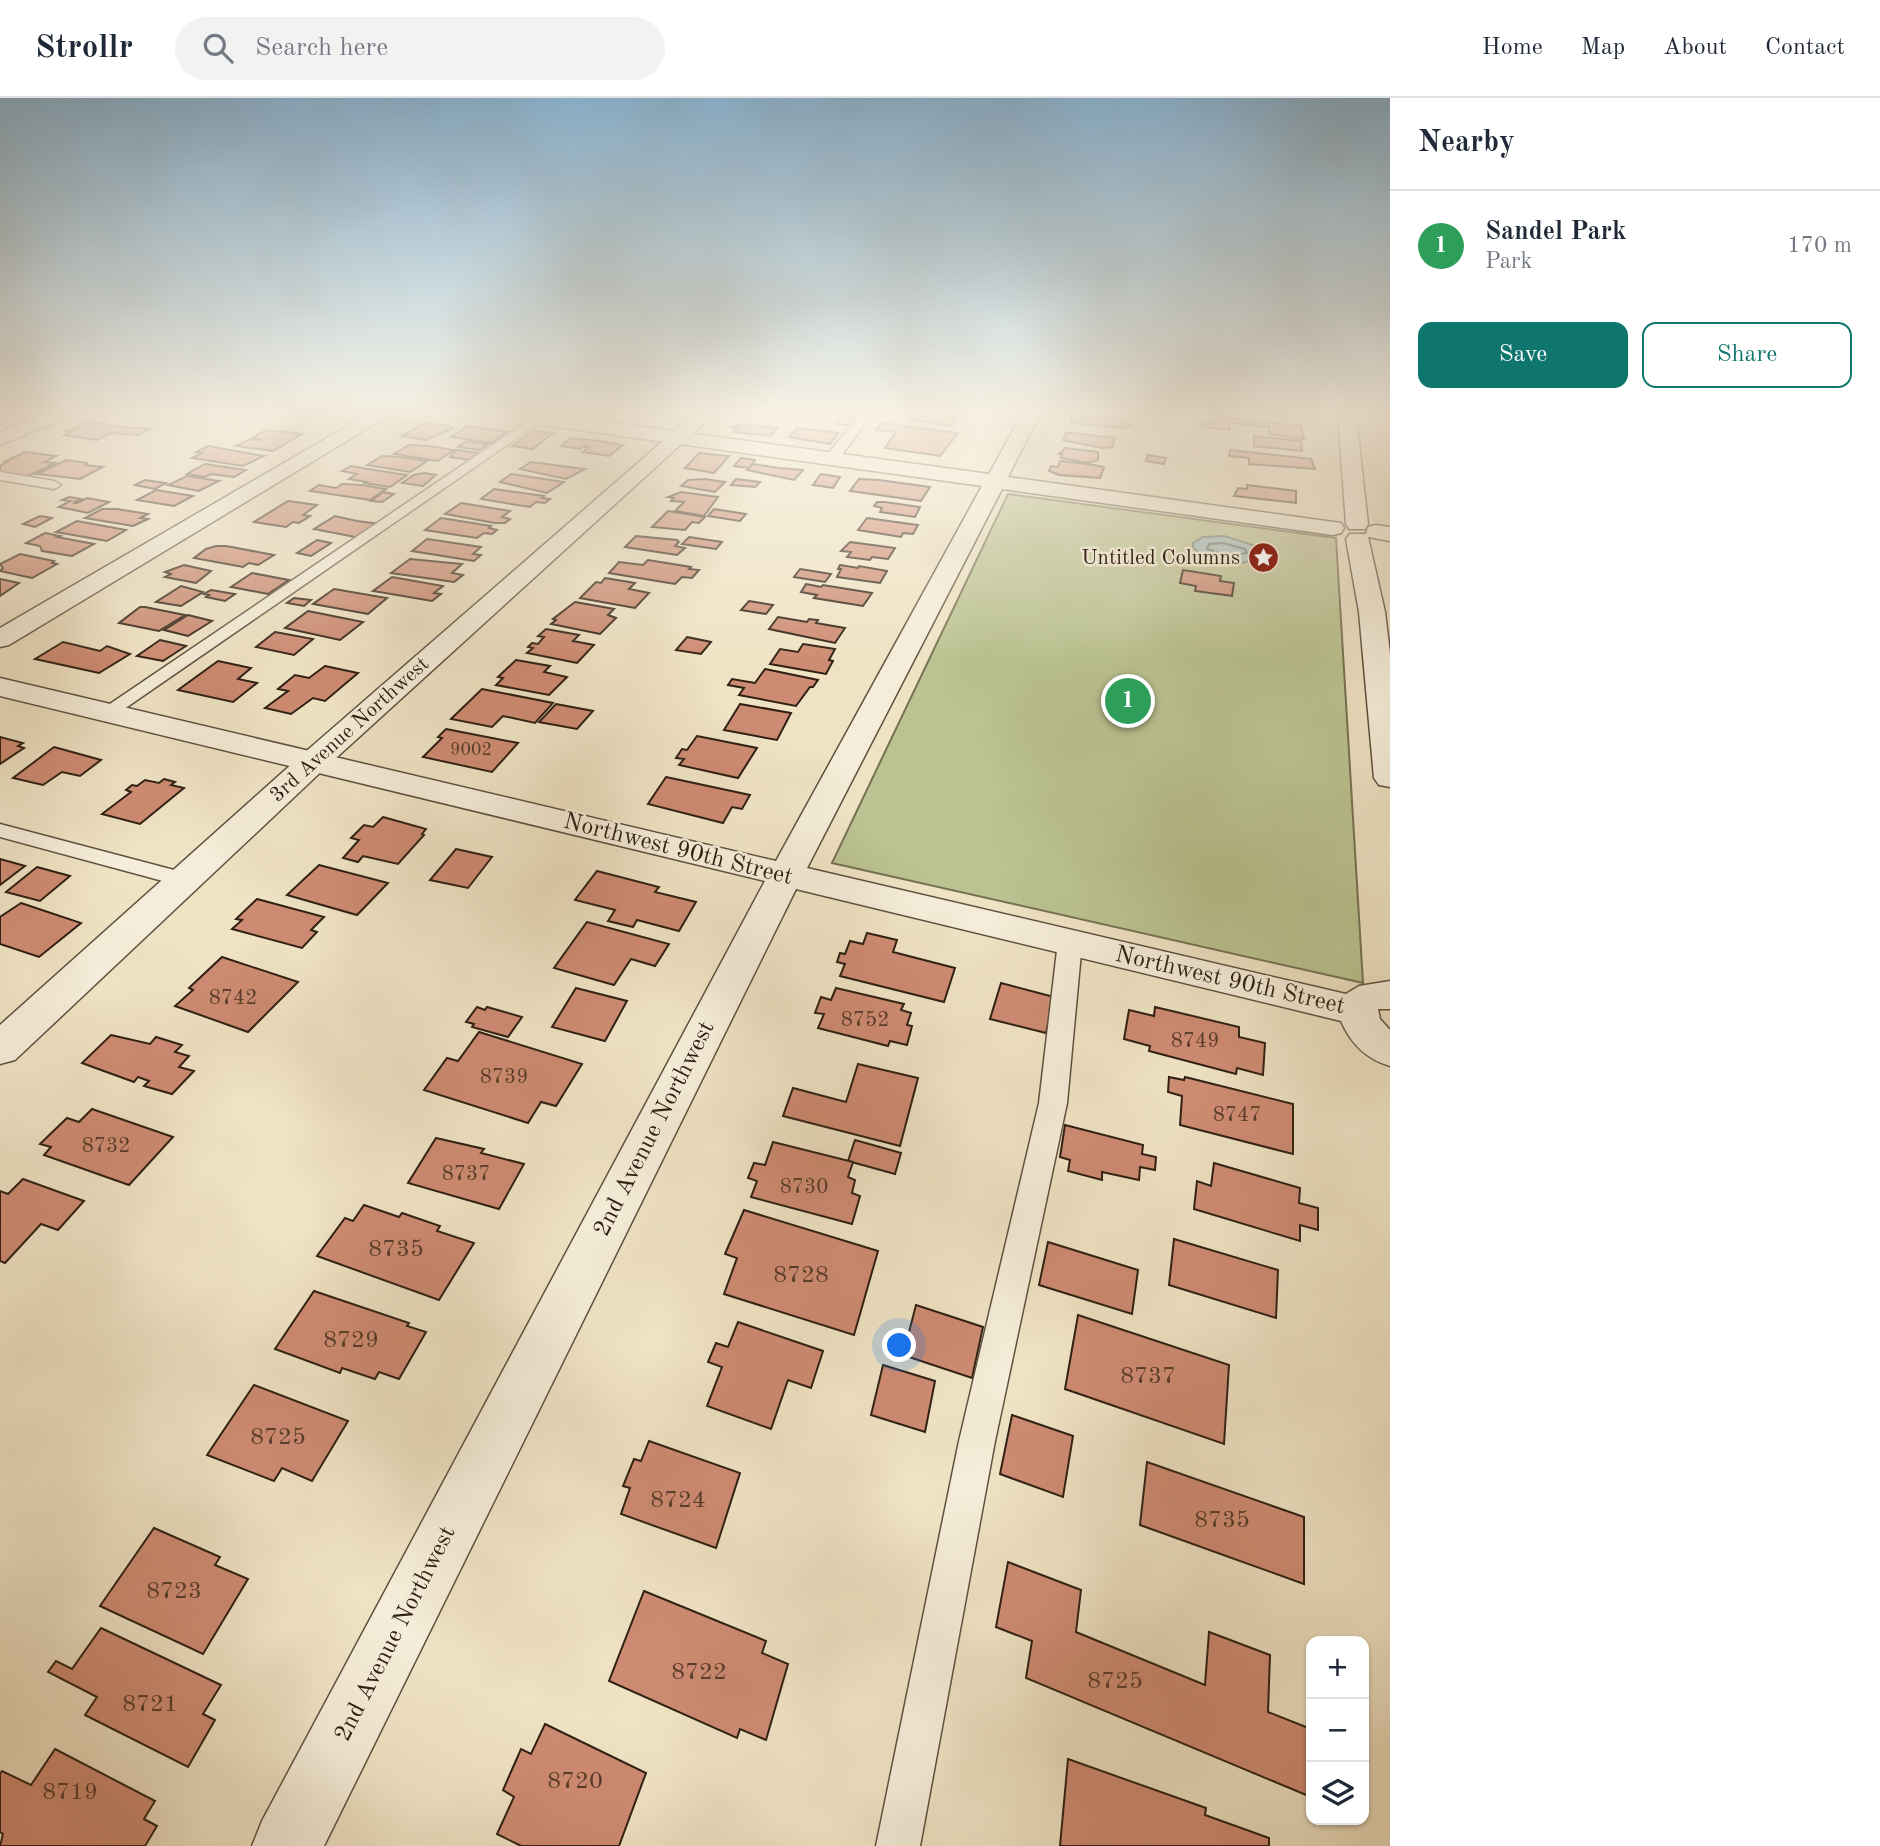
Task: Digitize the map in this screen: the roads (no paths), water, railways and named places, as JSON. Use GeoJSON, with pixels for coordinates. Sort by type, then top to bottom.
{"type":"FeatureCollection","features":[{"type":"Feature","properties":{"kind":"street"},"geometry":{"type":"LineString","coordinates":[[0,639],[240,498]]}},
{"type":"Feature","properties":{"kind":"street","name":"3rd Avenue Northwest"},"geometry":{"type":"LineString","coordinates":[[4,1041],[611,498]]}},
{"type":"Feature","properties":{"kind":"street","name":"2nd Avenue Northwest"},"geometry":{"type":"LineString","coordinates":[[287,1846],[785,876],[988,498]]}},
{"type":"Feature","properties":{"kind":"street"},"geometry":{"type":"LineString","coordinates":[[1120,498],[1333,528],[1338,524],[1370,532]]}},
{"type":"Feature","properties":{"kind":"street"},"geometry":{"type":"LineString","coordinates":[[1363,498],[1370,532],[1372,612],[1390,778]]}},
{"type":"Feature","properties":{"kind":"street","name":"Northwest 90th Street"},"geometry":{"type":"LineString","coordinates":[[0,687],[1070,942],[1374,1003]]}},
{"type":"Feature","properties":{"kind":"street"},"geometry":{"type":"LineString","coordinates":[[1374,1003],[1359,1022],[1366,1033],[1390,1051]]}},
{"type":"Feature","properties":{"kind":"lane"},"geometry":{"type":"LineString","coordinates":[[107,712],[417,498]]}},
{"type":"Feature","properties":{"kind":"lane"},"geometry":{"type":"LineString","coordinates":[[0,830],[185,880]]}},
{"type":"Feature","properties":{"kind":"lane"},"geometry":{"type":"LineString","coordinates":[[898,1846],[977,1441],[1053,1103],[1070,942]]}},
{"type":"Feature","properties":{"kind":"water"},"geometry":{"type":"Polygon","coordinates":[[[1224,536],[1253,545],[1260,553],[1259,557],[1234,563],[1215,561],[1193,547],[1193,543],[1203,537],[1224,536]]]}},
{"type":"Feature","properties":{"kind":"place","name":"Untitled Columns"},"geometry":{"type":"Point","coordinates":[1263,558]}},
{"type":"Feature","properties":{"kind":"place","name":"Sandel Park"},"geometry":{"type":"Point","coordinates":[1128,701]}}]}
